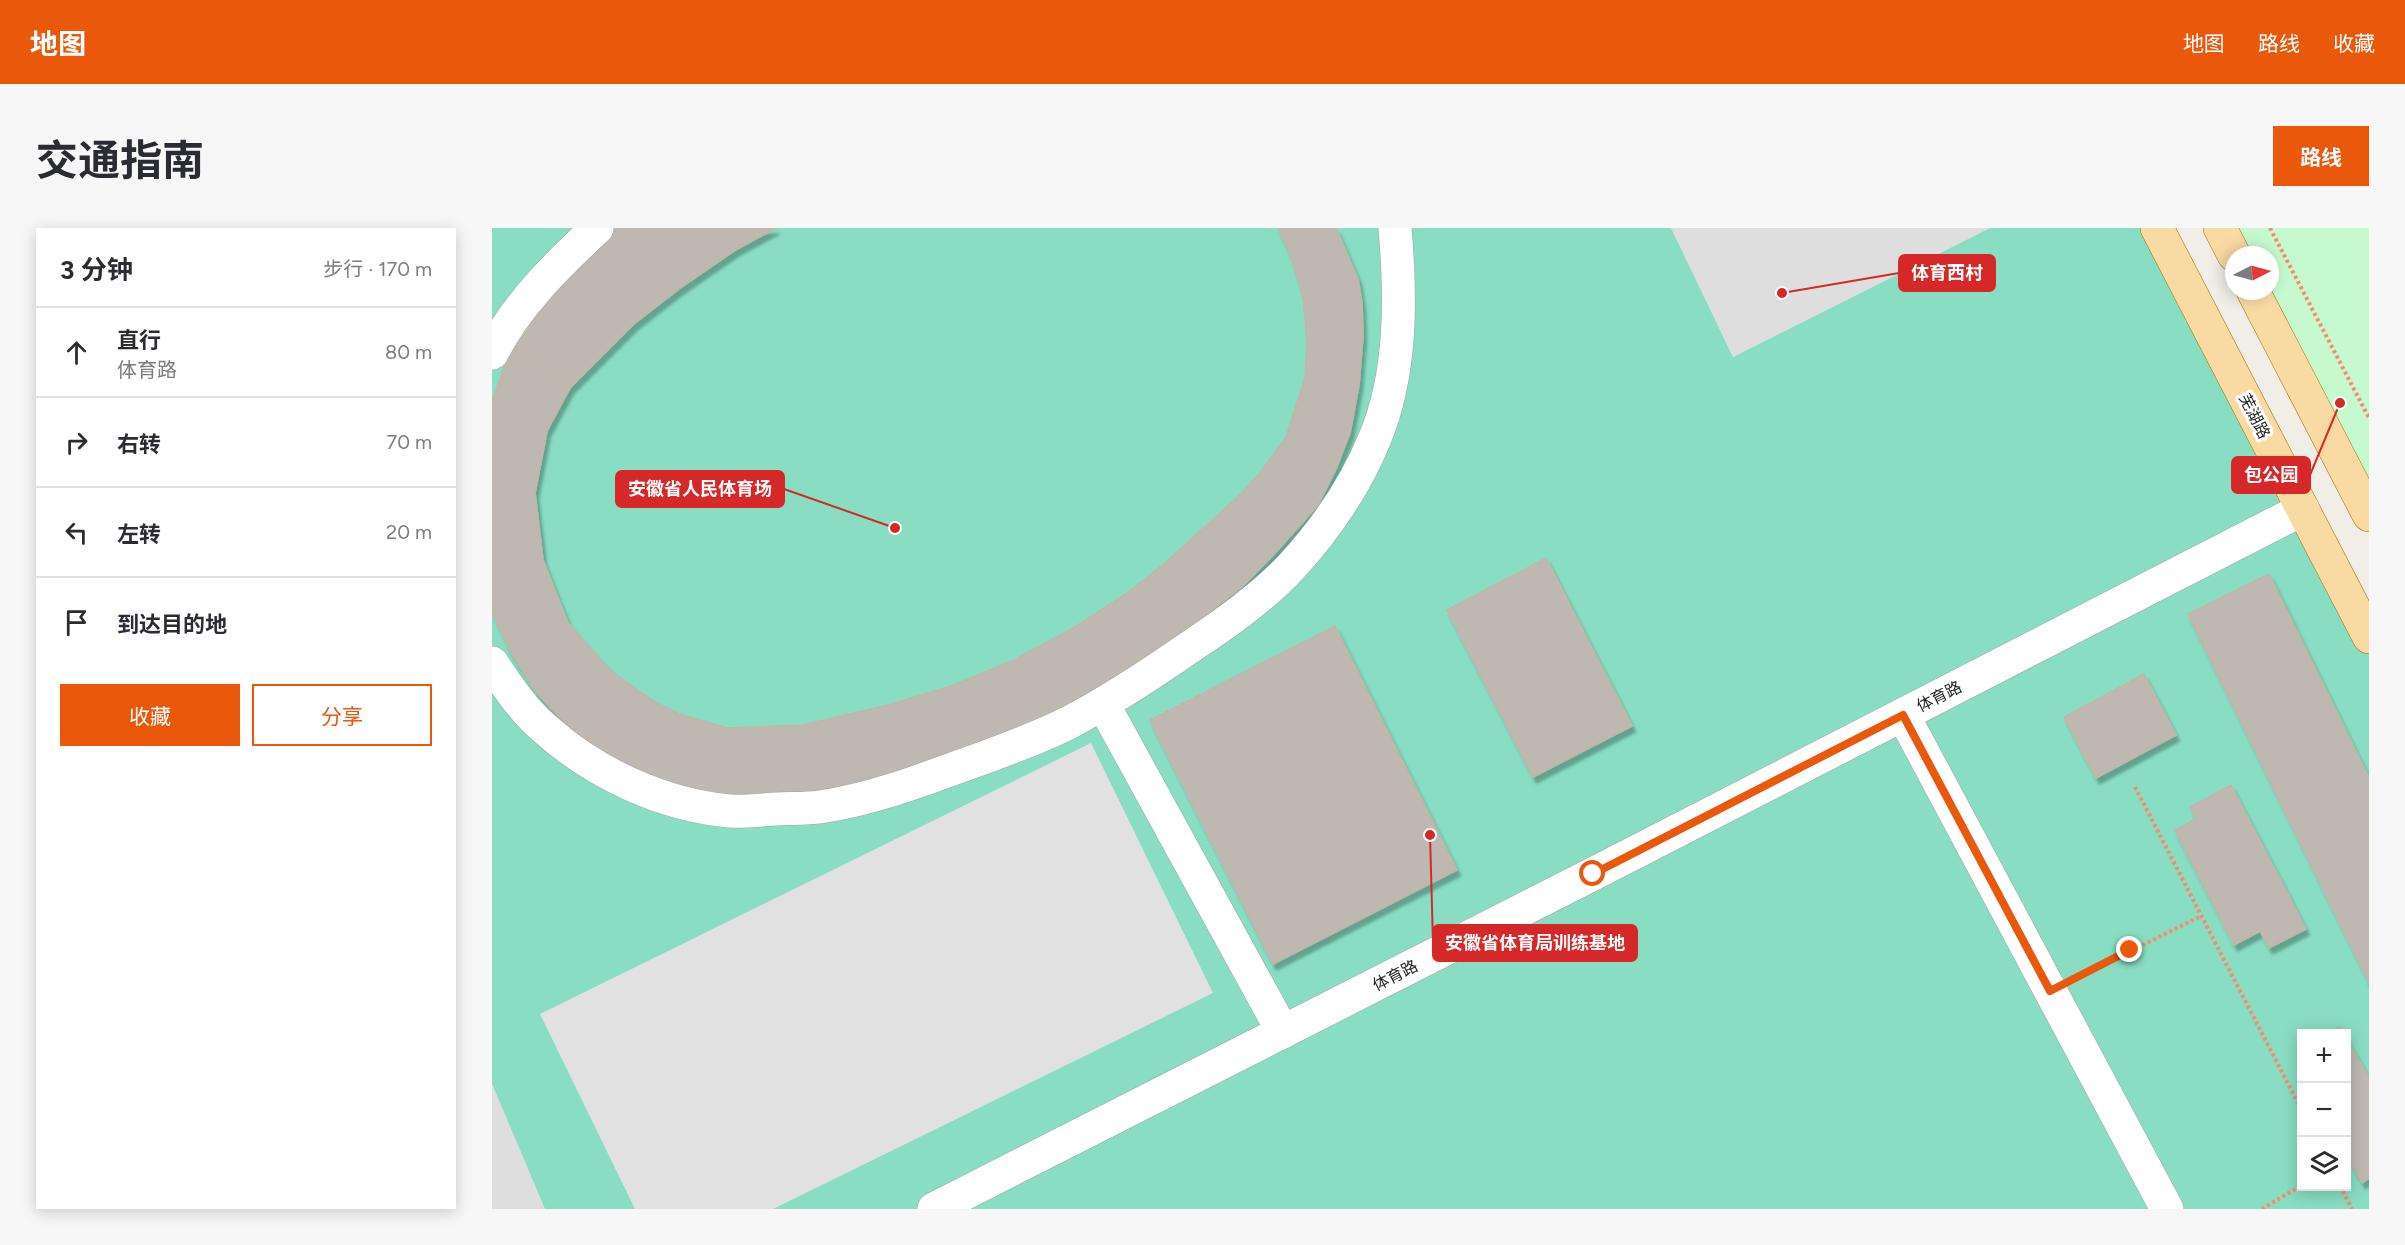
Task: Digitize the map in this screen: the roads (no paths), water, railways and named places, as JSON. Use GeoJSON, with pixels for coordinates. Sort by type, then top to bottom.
{"type":"FeatureCollection","features":[{"type":"Feature","properties":{"kind":"main road","name":"芜湖路"},"geometry":{"type":"LineString","coordinates":[[2157,228],[2369,637]]}},
{"type":"Feature","properties":{"kind":"main road"},"geometry":{"type":"LineString","coordinates":[[2220,228],[2229,246]]}},
{"type":"Feature","properties":{"kind":"main road"},"geometry":{"type":"LineString","coordinates":[[2258,300],[2369,515]]}},
{"type":"Feature","properties":{"kind":"street"},"geometry":{"type":"LineString","coordinates":[[492,353],[502,333],[531,296],[597,228]]}},
{"type":"Feature","properties":{"kind":"street"},"geometry":{"type":"LineString","coordinates":[[492,663],[516,698],[543,728],[585,759],[655,795],[701,807],[732,811],[819,807],[907,785],[1015,746],[1066,724],[1128,690],[1216,630],[1253,601],[1288,570],[1314,540],[1351,485],[1375,437],[1393,369],[1400,284],[1395,228]]}},
{"type":"Feature","properties":{"kind":"street","name":"体育路"},"geometry":{"type":"LineString","coordinates":[[934,1209],[2303,509]]}},
{"type":"Feature","properties":{"kind":"street"},"geometry":{"type":"LineString","coordinates":[[1103,704],[1283,1032]]}},
{"type":"Feature","properties":{"kind":"street"},"geometry":{"type":"LineString","coordinates":[[1903,715],[2167,1209]]}},
{"type":"Feature","properties":{"kind":"place","name":"体育西村"},"geometry":{"type":"Point","coordinates":[1782,293]}},
{"type":"Feature","properties":{"kind":"place","name":"包公园"},"geometry":{"type":"Point","coordinates":[2340,403]}},
{"type":"Feature","properties":{"kind":"place","name":"安徽省人民体育场"},"geometry":{"type":"Point","coordinates":[895,528]}},
{"type":"Feature","properties":{"kind":"place","name":"安徽省体育局训练基地"},"geometry":{"type":"Point","coordinates":[1430,835]}}]}
